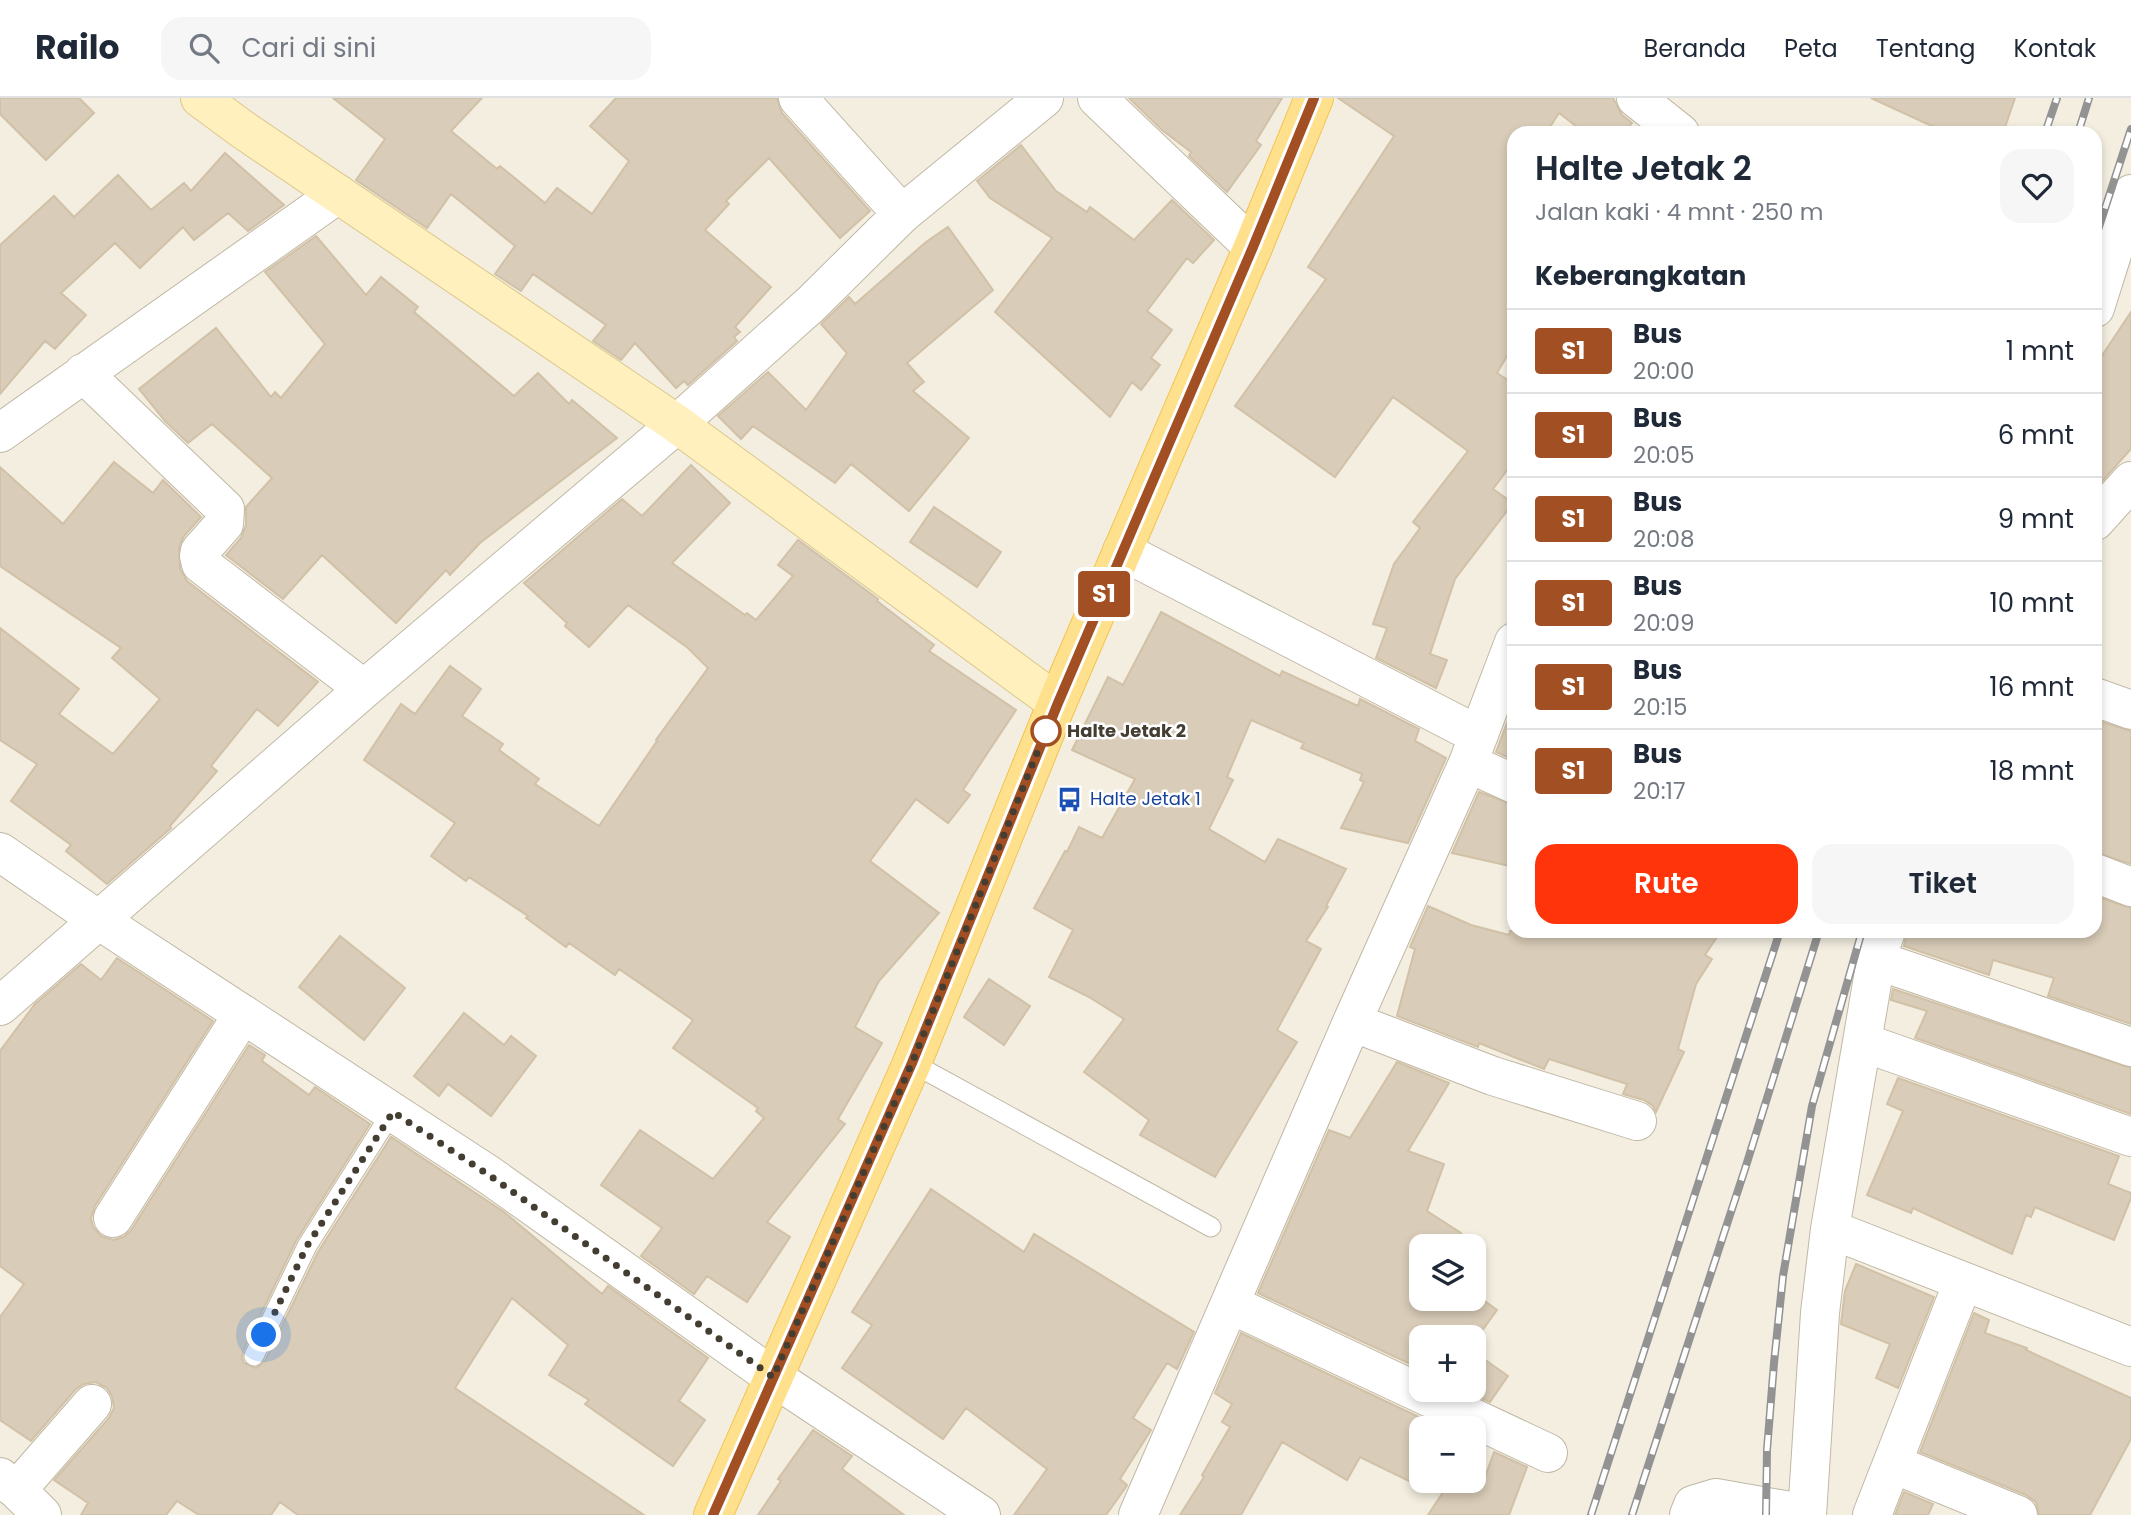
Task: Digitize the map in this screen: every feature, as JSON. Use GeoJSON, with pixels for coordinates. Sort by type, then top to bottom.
{"type":"FeatureCollection","features":[{"type":"Feature","properties":{"kind":"main road"},"geometry":{"type":"LineString","coordinates":[[200,98],[677,424],[1058,703]]}},
{"type":"Feature","properties":{"kind":"main road"},"geometry":{"type":"LineString","coordinates":[[713,1515],[912,1063],[1058,703],[1314,98]]}},
{"type":"Feature","properties":{"kind":"street"},"geometry":{"type":"LineString","coordinates":[[798,98],[902,214]]}},
{"type":"Feature","properties":{"kind":"street"},"geometry":{"type":"LineString","coordinates":[[0,1006],[364,689],[677,424],[811,304],[902,214],[1044,98]]}},
{"type":"Feature","properties":{"kind":"street"},"geometry":{"type":"LineString","coordinates":[[1097,98],[1253,247]]}},
{"type":"Feature","properties":{"kind":"street"},"geometry":{"type":"LineString","coordinates":[[1636,98],[1671,126]]}},
{"type":"Feature","properties":{"kind":"street"},"geometry":{"type":"LineString","coordinates":[[7,417],[83,373],[338,194]]}},
{"type":"Feature","properties":{"kind":"street"},"geometry":{"type":"LineString","coordinates":[[2102,285],[2131,194]]}},
{"type":"Feature","properties":{"kind":"street"},"geometry":{"type":"LineString","coordinates":[[83,373],[225,509],[224,524],[200,551],[201,564],[364,689]]}},
{"type":"Feature","properties":{"kind":"street"},"geometry":{"type":"LineString","coordinates":[[2102,513],[2131,481]]}},
{"type":"Feature","properties":{"kind":"street"},"geometry":{"type":"LineString","coordinates":[[1122,551],[1473,749],[1507,778]]}},
{"type":"Feature","properties":{"kind":"street"},"geometry":{"type":"LineString","coordinates":[[1138,1515],[1507,668]]}},
{"type":"Feature","properties":{"kind":"street"},"geometry":{"type":"LineString","coordinates":[[2102,700],[2131,710]]}},
{"type":"Feature","properties":{"kind":"street"},"geometry":{"type":"LineString","coordinates":[[0,852],[100,921],[489,1175],[773,1377],[981,1515]]}},
{"type":"Feature","properties":{"kind":"street"},"geometry":{"type":"LineString","coordinates":[[2102,876],[2131,887]]}},
{"type":"Feature","properties":{"kind":"street"},"geometry":{"type":"LineString","coordinates":[[1689,1515],[1693,1505],[1717,1498],[1807,1515],[1820,1313],[1829,1229],[1881,945],[2131,1047]]}},
{"type":"Feature","properties":{"kind":"street"},"geometry":{"type":"LineString","coordinates":[[113,1218],[243,1014]]}},
{"type":"Feature","properties":{"kind":"street"},"geometry":{"type":"LineString","coordinates":[[1352,1022],[1493,1076],[1637,1121]]}},
{"type":"Feature","properties":{"kind":"street"},"geometry":{"type":"LineString","coordinates":[[1862,1042],[2131,1137]]}},
{"type":"Feature","properties":{"kind":"street"},"geometry":{"type":"LineString","coordinates":[[1829,1229],[2131,1347]]}},
{"type":"Feature","properties":{"kind":"street"},"geometry":{"type":"LineString","coordinates":[[1872,1515],[1963,1282]]}},
{"type":"Feature","properties":{"kind":"street"},"geometry":{"type":"LineString","coordinates":[[1230,1304],[1548,1453]]}},
{"type":"Feature","properties":{"kind":"street"},"geometry":{"type":"LineString","coordinates":[[20,1494],[92,1404]]}},
{"type":"Feature","properties":{"kind":"street"},"geometry":{"type":"LineString","coordinates":[[1893,1464],[2018,1515]]}},
{"type":"Feature","properties":{"kind":"lane"},"geometry":{"type":"LineString","coordinates":[[912,1063],[1211,1227]]}},
{"type":"Feature","properties":{"kind":"lane"},"geometry":{"type":"LineString","coordinates":[[254,1356],[307,1246],[393,1112]]}},
{"type":"Feature","properties":{"kind":"building"},"geometry":{"type":"Polygon","coordinates":[[[0,98],[79,98],[94,113],[46,160],[0,114],[0,98]]]}},
{"type":"Feature","properties":{"kind":"building"},"geometry":{"type":"Polygon","coordinates":[[[333,98],[482,98],[451,131],[497,169],[500,166],[545,203],[557,188],[592,214],[629,161],[590,126],[616,98],[777,98],[782,113],[870,211],[840,238],[769,158],[726,201],[729,204],[705,230],[771,287],[735,327],[740,332],[734,337],[737,341],[688,385],[684,381],[676,388],[635,343],[621,360],[593,341],[606,325],[533,274],[521,291],[495,274],[515,246],[451,194],[427,228],[356,180],[385,139],[333,98]]]}},
{"type":"Feature","properties":{"kind":"building"},"geometry":{"type":"Polygon","coordinates":[[[1129,98],[1282,98],[1256,141],[1261,145],[1227,192],[1189,156],[1191,152],[1162,130],[1129,98]]]}},
{"type":"Feature","properties":{"kind":"building"},"geometry":{"type":"Polygon","coordinates":[[[1338,98],[1613,98],[1622,115],[1632,123],[1630,126],[1576,126],[1559,113],[1551,126],[1507,126],[1507,356],[1497,373],[1507,379],[1507,470],[1493,489],[1507,499],[1507,511],[1455,579],[1430,654],[1447,660],[1436,688],[1376,658],[1387,628],[1373,624],[1394,564],[1420,528],[1413,522],[1468,451],[1393,397],[1335,477],[1235,406],[1326,279],[1308,267],[1394,136],[1338,98]]]}},
{"type":"Feature","properties":{"kind":"building"},"geometry":{"type":"Polygon","coordinates":[[[1871,98],[2015,98],[2005,126],[1932,126],[1871,98]]]}},
{"type":"Feature","properties":{"kind":"building"},"geometry":{"type":"Polygon","coordinates":[[[1021,145],[1056,191],[1087,212],[1090,207],[1134,240],[1172,200],[1214,240],[1193,263],[1187,258],[1147,311],[1172,330],[1151,358],[1160,365],[1141,390],[1132,382],[1110,417],[995,312],[1052,238],[990,198],[977,181],[1021,145]]]}},
{"type":"Feature","properties":{"kind":"building"},"geometry":{"type":"Polygon","coordinates":[[[225,153],[284,205],[248,231],[228,213],[194,240],[183,227],[140,268],[115,243],[61,293],[86,315],[55,349],[45,341],[0,394],[0,245],[54,196],[74,217],[118,175],[151,210],[184,183],[191,191],[225,153]]]}},
{"type":"Feature","properties":{"kind":"building"},"geometry":{"type":"Polygon","coordinates":[[[948,227],[993,290],[907,363],[924,382],[913,391],[969,438],[909,511],[851,464],[835,483],[753,426],[741,439],[718,416],[768,372],[806,410],[847,353],[821,324],[849,297],[855,304],[926,242],[948,227]]]}},
{"type":"Feature","properties":{"kind":"building"},"geometry":{"type":"Polygon","coordinates":[[[316,236],[366,295],[381,277],[418,307],[414,312],[514,396],[538,373],[569,404],[572,400],[617,438],[480,543],[450,575],[446,570],[396,623],[322,555],[283,599],[226,555],[241,538],[246,525],[246,507],[272,478],[212,424],[188,443],[165,421],[139,389],[216,328],[271,397],[275,392],[281,398],[325,344],[265,272],[316,236]]]}},
{"type":"Feature","properties":{"kind":"building"},"geometry":{"type":"Polygon","coordinates":[[[2131,312],[2131,449],[2102,481],[2102,356],[2131,312]]]}},
{"type":"Feature","properties":{"kind":"building"},"geometry":{"type":"Polygon","coordinates":[[[114,462],[153,493],[163,480],[201,517],[184,536],[179,547],[180,569],[187,581],[318,682],[278,726],[257,709],[211,766],[217,771],[171,828],[107,884],[66,851],[71,845],[11,801],[37,764],[0,740],[0,628],[79,689],[59,714],[113,754],[160,699],[112,658],[121,648],[0,566],[0,467],[63,524],[114,462]]]}},
{"type":"Feature","properties":{"kind":"building"},"geometry":{"type":"Polygon","coordinates":[[[691,465],[730,503],[672,563],[756,620],[793,576],[778,565],[798,540],[878,599],[877,601],[934,645],[929,651],[1016,710],[963,790],[970,795],[948,823],[916,799],[870,861],[939,913],[879,981],[855,1027],[882,1043],[838,1119],[845,1124],[767,1222],[790,1237],[747,1302],[707,1276],[694,1294],[641,1256],[662,1228],[601,1185],[640,1130],[713,1179],[764,1118],[756,1111],[758,1108],[673,1048],[693,1020],[619,969],[615,975],[569,943],[566,947],[526,918],[528,916],[469,877],[466,881],[431,856],[455,823],[364,760],[401,704],[415,714],[450,666],[481,689],[462,716],[503,744],[499,750],[539,779],[535,784],[599,826],[708,668],[688,648],[628,605],[589,647],[524,583],[622,499],[642,516],[691,465]]]}},
{"type":"Feature","properties":{"kind":"building"},"geometry":{"type":"Polygon","coordinates":[[[934,507],[1001,552],[977,587],[910,542],[934,507]]]}},
{"type":"Feature","properties":{"kind":"building"},"geometry":{"type":"Polygon","coordinates":[[[1161,612],[1280,676],[1282,671],[1358,706],[1360,699],[1419,729],[1415,741],[1446,758],[1408,843],[1341,828],[1364,782],[1360,780],[1362,774],[1301,748],[1304,743],[1251,720],[1227,777],[1233,780],[1209,829],[1265,862],[1278,839],[1346,869],[1326,906],[1328,907],[1306,941],[1321,949],[1277,1030],[1297,1042],[1215,1177],[1140,1135],[1149,1120],[1084,1072],[1124,1019],[1049,977],[1073,930],[1034,908],[1079,827],[1102,838],[1135,779],[1072,750],[1108,677],[1123,685],[1161,612]]]}},
{"type":"Feature","properties":{"kind":"building"},"geometry":{"type":"Polygon","coordinates":[[[2102,722],[2131,731],[2131,864],[2102,854],[2102,722]]]}},
{"type":"Feature","properties":{"kind":"building"},"geometry":{"type":"Polygon","coordinates":[[[1507,723],[1507,757],[1496,752],[1507,723]]]}},
{"type":"Feature","properties":{"kind":"building"},"geometry":{"type":"Polygon","coordinates":[[[1479,792],[1507,802],[1507,865],[1452,853],[1479,792]]]}},
{"type":"Feature","properties":{"kind":"building"},"geometry":{"type":"Polygon","coordinates":[[[2102,898],[2131,908],[2131,1024],[2048,996],[2054,978],[1993,960],[1989,975],[1904,946],[1906,938],[2102,938],[2102,898]]]}},
{"type":"Feature","properties":{"kind":"building"},"geometry":{"type":"Polygon","coordinates":[[[1428,906],[1471,925],[1507,934],[1507,938],[1716,938],[1705,955],[1712,959],[1696,984],[1678,1049],[1684,1052],[1656,1112],[1653,1106],[1644,1100],[1623,1094],[1627,1084],[1549,1059],[1544,1069],[1479,1043],[1478,1047],[1397,1016],[1415,949],[1410,947],[1428,906]]]}},
{"type":"Feature","properties":{"kind":"building"},"geometry":{"type":"Polygon","coordinates":[[[340,936],[405,988],[364,1040],[299,987],[340,936]]]}},
{"type":"Feature","properties":{"kind":"building"},"geometry":{"type":"Polygon","coordinates":[[[117,958],[213,1021],[95,1206],[91,1218],[93,1227],[101,1236],[113,1240],[124,1237],[131,1230],[249,1045],[265,1055],[262,1061],[309,1095],[315,1087],[370,1124],[296,1241],[243,1351],[244,1363],[256,1368],[265,1361],[318,1252],[391,1137],[504,1212],[602,1294],[608,1286],[708,1358],[679,1401],[705,1420],[673,1466],[585,1404],[589,1400],[549,1375],[568,1345],[512,1298],[455,1388],[644,1515],[298,1515],[280,1502],[271,1515],[199,1515],[177,1501],[166,1515],[81,1515],[88,1503],[54,1480],[109,1418],[114,1408],[107,1388],[96,1382],[76,1389],[31,1441],[0,1420],[0,1317],[24,1284],[0,1266],[0,1051],[35,1004],[81,964],[101,980],[117,958]]]}},
{"type":"Feature","properties":{"kind":"building"},"geometry":{"type":"Polygon","coordinates":[[[989,979],[1030,1006],[1004,1045],[964,1017],[989,979]]]}},
{"type":"Feature","properties":{"kind":"building"},"geometry":{"type":"Polygon","coordinates":[[[1893,989],[2131,1068],[2131,1114],[1915,1038],[1927,1011],[1891,1000],[1893,989]]]}},
{"type":"Feature","properties":{"kind":"building"},"geometry":{"type":"Polygon","coordinates":[[[464,1013],[504,1045],[511,1036],[536,1056],[491,1116],[448,1084],[439,1096],[414,1076],[464,1013]]]}},
{"type":"Feature","properties":{"kind":"building"},"geometry":{"type":"Polygon","coordinates":[[[1397,1062],[1449,1083],[1408,1151],[1444,1164],[1427,1211],[1461,1233],[1409,1234],[1409,1311],[1486,1311],[1486,1302],[1497,1310],[1486,1325],[1409,1325],[1409,1363],[1258,1293],[1329,1130],[1350,1138],[1397,1062]]]}},
{"type":"Feature","properties":{"kind":"building"},"geometry":{"type":"Polygon","coordinates":[[[1898,1078],[2119,1156],[2108,1184],[2131,1193],[2131,1198],[2114,1240],[2035,1207],[2031,1217],[2026,1215],[2012,1254],[1913,1208],[1911,1213],[1867,1195],[1903,1111],[1887,1104],[1898,1078]]]}},
{"type":"Feature","properties":{"kind":"building"},"geometry":{"type":"Polygon","coordinates":[[[931,1189],[1024,1252],[1034,1234],[1194,1332],[1177,1369],[1167,1363],[1133,1418],[1151,1430],[1120,1479],[1126,1487],[1106,1515],[1014,1515],[1047,1469],[966,1408],[943,1439],[842,1368],[872,1325],[852,1312],[931,1189]]]}},
{"type":"Feature","properties":{"kind":"building"},"geometry":{"type":"Polygon","coordinates":[[[1856,1264],[1934,1297],[1898,1388],[1876,1378],[1890,1344],[1841,1324],[1845,1291],[1856,1264]]]}},
{"type":"Feature","properties":{"kind":"building"},"geometry":{"type":"Polygon","coordinates":[[[1974,1313],[1989,1320],[1985,1333],[2027,1348],[2026,1350],[2131,1398],[2131,1439],[2090,1515],[2039,1515],[2036,1502],[2026,1495],[1920,1452],[1974,1313]]]}},
{"type":"Feature","properties":{"kind":"building"},"geometry":{"type":"Polygon","coordinates":[[[1241,1333],[1417,1416],[1409,1416],[1409,1481],[1360,1457],[1347,1480],[1282,1442],[1241,1515],[1180,1515],[1230,1427],[1222,1422],[1232,1404],[1215,1393],[1241,1333]]]}},
{"type":"Feature","properties":{"kind":"building"},"geometry":{"type":"Polygon","coordinates":[[[1486,1360],[1508,1376],[1490,1402],[1486,1400],[1486,1360]]]}},
{"type":"Feature","properties":{"kind":"building"},"geometry":{"type":"Polygon","coordinates":[[[813,1430],[852,1456],[842,1469],[904,1515],[758,1515],[781,1481],[778,1479],[813,1430]]]}},
{"type":"Feature","properties":{"kind":"building"},"geometry":{"type":"Polygon","coordinates":[[[1494,1452],[1527,1467],[1509,1515],[1428,1515],[1442,1493],[1486,1493],[1486,1474],[1494,1452]]]}},
{"type":"Feature","properties":{"kind":"building"},"geometry":{"type":"Polygon","coordinates":[[[1904,1492],[1933,1504],[1928,1515],[1895,1515],[1904,1492]]]}},
{"type":"Feature","properties":{"kind":"railway"},"geometry":{"type":"LineString","coordinates":[[2047,126],[2057,98]]}},
{"type":"Feature","properties":{"kind":"railway"},"geometry":{"type":"LineString","coordinates":[[2080,126],[2089,98]]}},
{"type":"Feature","properties":{"kind":"railway"},"geometry":{"type":"LineString","coordinates":[[2102,218],[2131,129]]}},
{"type":"Feature","properties":{"kind":"railway"},"geometry":{"type":"LineString","coordinates":[[1591,1515],[1778,938]]}},
{"type":"Feature","properties":{"kind":"railway"},"geometry":{"type":"LineString","coordinates":[[1632,1515],[1817,938]]}},
{"type":"Feature","properties":{"kind":"railway"},"geometry":{"type":"LineString","coordinates":[[1766,1515],[1767,1450],[1783,1276],[1812,1106],[1860,938]]}},
{"type":"Feature","properties":{"kind":"bus line","name":"S1"},"geometry":{"type":"LineString","coordinates":[[713,1515],[912,1063],[1058,703],[1314,98]]}},
{"type":"Feature","properties":{"kind":"place","name":"Halte Jetak 2"},"geometry":{"type":"Point","coordinates":[1046,731]}},
{"type":"Feature","properties":{"kind":"place","name":"Halte Jetak 1"},"geometry":{"type":"Point","coordinates":[1070,799]}},
{"type":"Feature","properties":{"kind":"route"},"geometry":{"type":"LineString","coordinates":[[264,1335],[307,1246],[393,1112],[489,1175],[773,1377],[912,1063],[1047,728],[1046,731]]}}]}
